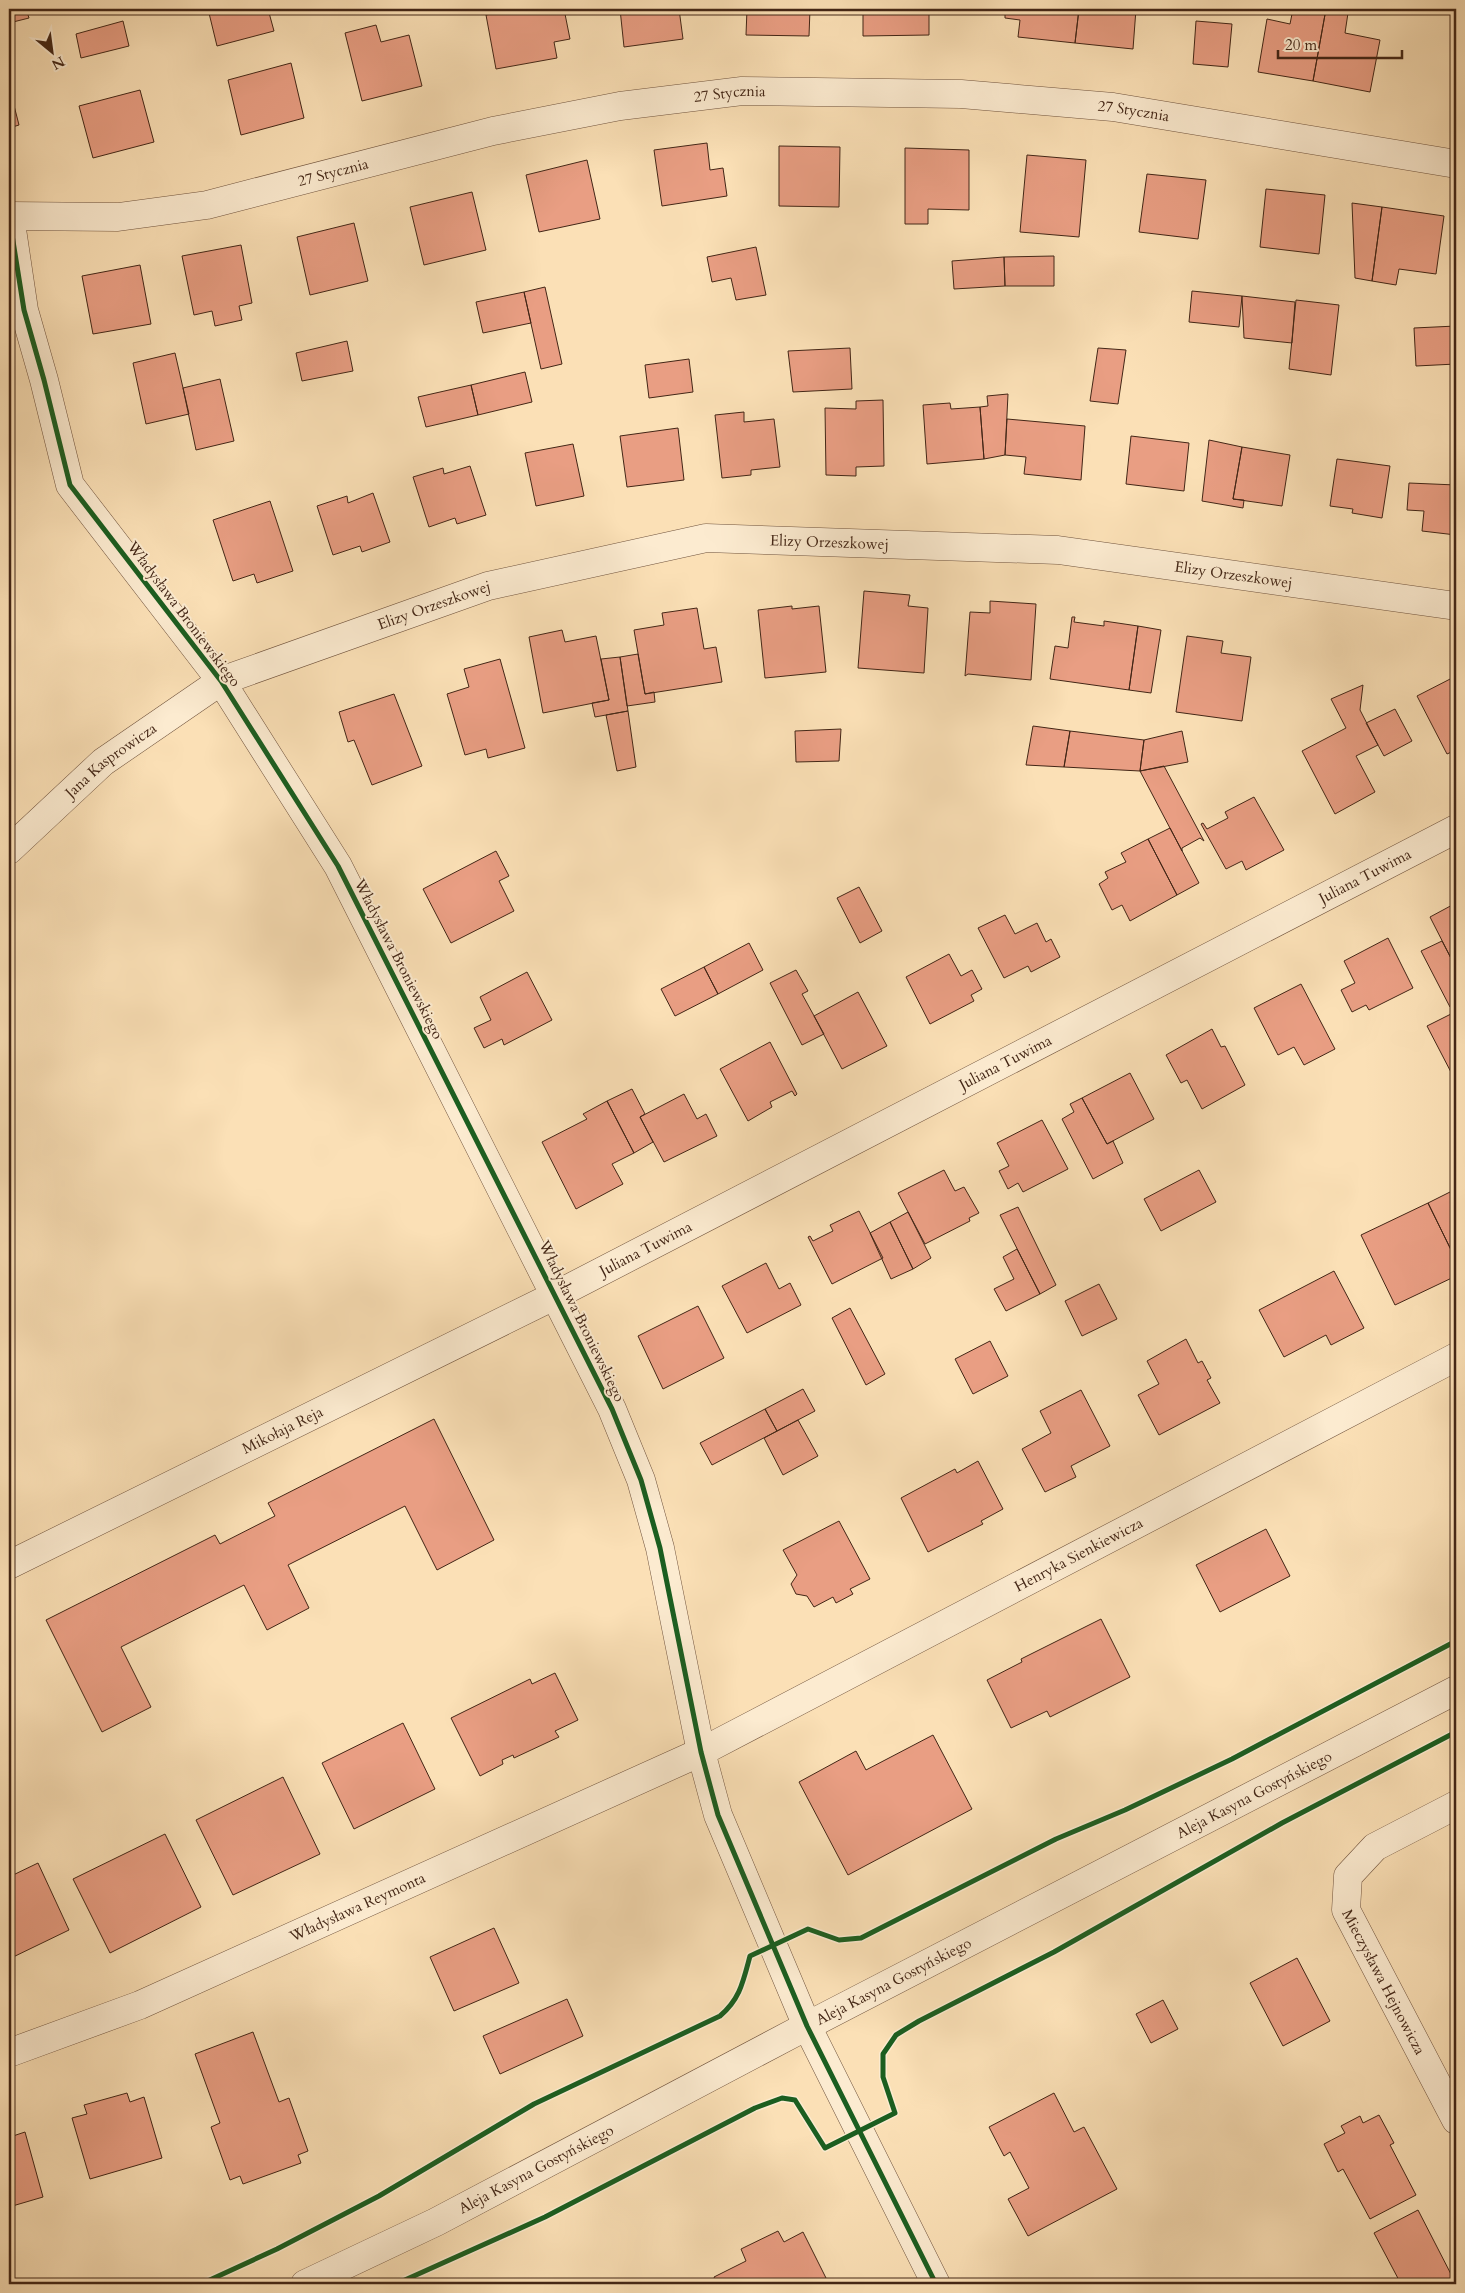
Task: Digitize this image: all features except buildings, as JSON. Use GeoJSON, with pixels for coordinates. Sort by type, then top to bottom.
{"type":"FeatureCollection","features":[{"type":"Feature","properties":{"kind":"street","name":"27 Stycznia"},"geometry":{"type":"LineString","coordinates":[[10,216],[118,217],[207,205],[494,131],[620,106],[742,91],[961,94],[1113,107],[1456,164]]}},
{"type":"Feature","properties":{"kind":"street","name":"Władysława Broniewskiego"},"geometry":{"type":"LineString","coordinates":[[10,216],[24,310],[44,380],[70,485],[221,681],[338,866],[612,1409],[641,1480],[660,1548],[701,1752],[718,1815],[807,2026],[936,2284]]}},
{"type":"Feature","properties":{"kind":"street","name":"Elizy Orzeszkowej"},"geometry":{"type":"LineString","coordinates":[[221,681],[488,586],[706,538],[1058,550],[1456,606]]}},
{"type":"Feature","properties":{"kind":"street","name":"Jana Kasprowicza"},"geometry":{"type":"LineString","coordinates":[[9,850],[103,762],[221,681]]}},
{"type":"Feature","properties":{"kind":"street","name":"Juliana Tuwima"},"geometry":{"type":"LineString","coordinates":[[556,1295],[1456,829]]}},
{"type":"Feature","properties":{"kind":"street","name":"Mikołaja Reja"},"geometry":{"type":"LineString","coordinates":[[9,1565],[556,1295]]}},
{"type":"Feature","properties":{"kind":"street","name":"Henryka Sienkiewicza"},"geometry":{"type":"LineString","coordinates":[[701,1752],[1456,1357]]}},
{"type":"Feature","properties":{"kind":"street","name":"Aleja Kasyna Gostyńskiego"},"geometry":{"type":"LineString","coordinates":[[305,2284],[436,2222],[807,2026],[1456,1690]]}},
{"type":"Feature","properties":{"kind":"street","name":"Władysława Reymonta"},"geometry":{"type":"LineString","coordinates":[[9,2053],[140,2005],[701,1752]]}},
{"type":"Feature","properties":{"kind":"street","name":"Mieczysława Hejnowicza"},"geometry":{"type":"LineString","coordinates":[[1456,1805],[1375,1847],[1348,1876],[1346,1910],[1456,2120]]}},
{"type":"Feature","properties":{"kind":"cycle path"},"geometry":{"type":"LineString","coordinates":[[9,216],[24,310],[44,380],[70,485],[221,681],[338,866],[612,1409],[641,1480],[660,1548],[701,1752],[718,1815],[807,2026],[936,2284]]}},
{"type":"Feature","properties":{"kind":"cycle path"},"geometry":{"type":"LineString","coordinates":[[201,2284],[277,2249],[379,2196],[534,2104],[720,2016],[727,2010],[736,1996],[743,1982],[750,1956],[808,1929],[839,1940],[861,1938],[1056,1839],[1125,1810],[1232,1759],[1456,1641]]}},
{"type":"Feature","properties":{"kind":"cycle path"},"geometry":{"type":"LineString","coordinates":[[396,2284],[545,2217],[755,2108],[782,2098],[795,2100],[825,2148],[895,2113],[883,2077],[883,2054],[896,2035],[919,2021],[1054,1952],[1282,1823],[1456,1732]]}}]}
